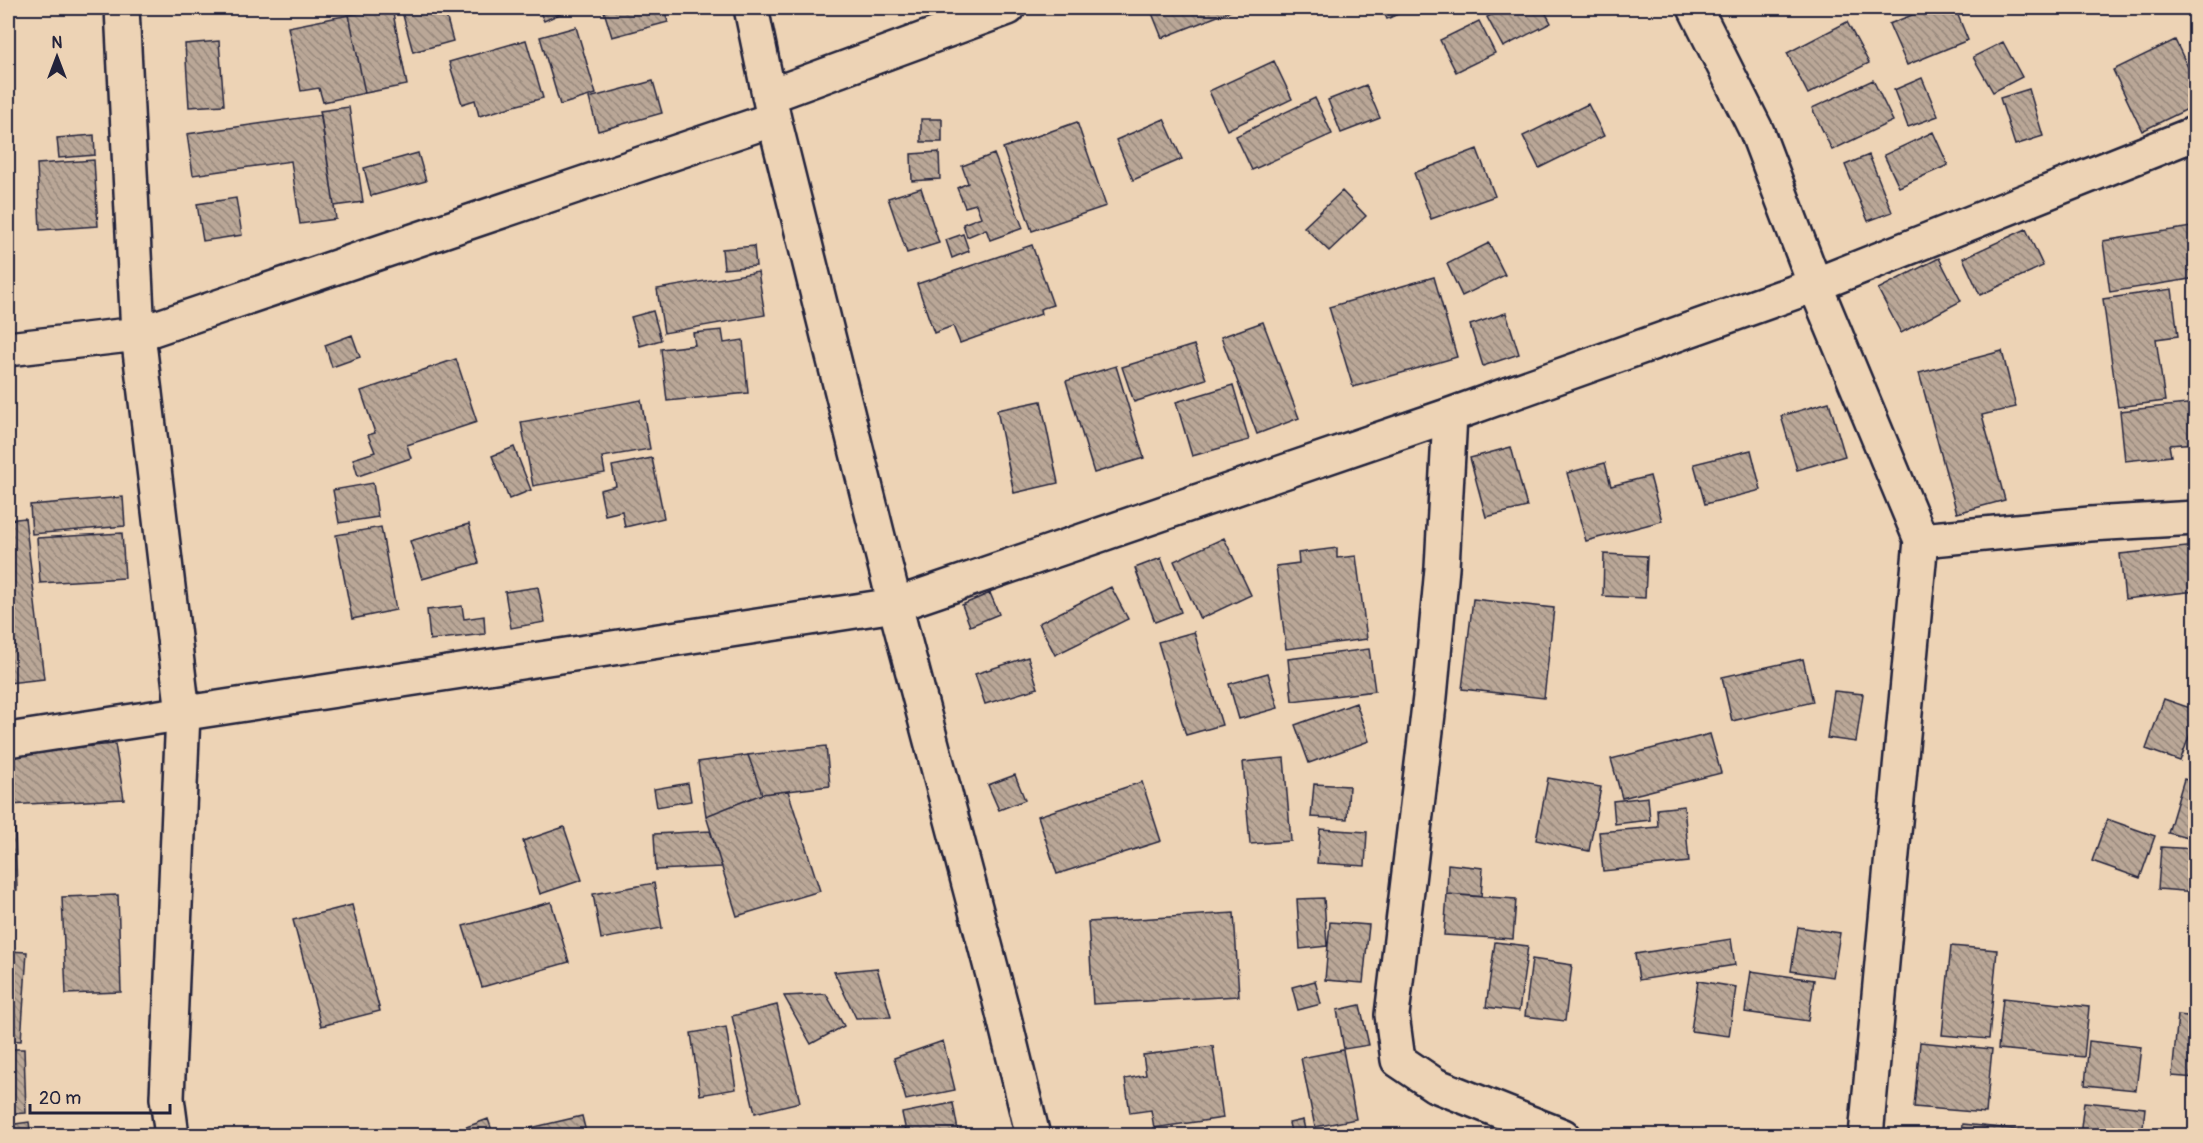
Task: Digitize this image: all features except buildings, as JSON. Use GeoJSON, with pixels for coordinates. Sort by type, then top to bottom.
{"type":"FeatureCollection","features":[{"type":"Feature","properties":{"kind":"street"},"geometry":{"type":"LineString","coordinates":[[122,8],[138,334],[183,713],[167,1098],[172,1136]]}},
{"type":"Feature","properties":{"kind":"street"},"geometry":{"type":"LineString","coordinates":[[751,8],[772,108],[895,605],[999,997],[1033,1136]]}},
{"type":"Feature","properties":{"kind":"street"},"geometry":{"type":"LineString","coordinates":[[8,349],[138,334],[772,108],[1008,8]]}},
{"type":"Feature","properties":{"kind":"street"},"geometry":{"type":"LineString","coordinates":[[1695,8],[1757,132],[1815,285],[1921,540],[1866,1136]]}},
{"type":"Feature","properties":{"kind":"street"},"geometry":{"type":"LineString","coordinates":[[8,740],[895,605],[1450,415],[1815,285],[2196,133]]}},
{"type":"Feature","properties":{"kind":"street"},"geometry":{"type":"LineString","coordinates":[[1450,415],[1442,568],[1430,698],[1392,1015],[1398,1060],[1435,1085],[1563,1136]]}},
{"type":"Feature","properties":{"kind":"street"},"geometry":{"type":"LineString","coordinates":[[1921,540],[2090,524],[2196,518]]}}]}
